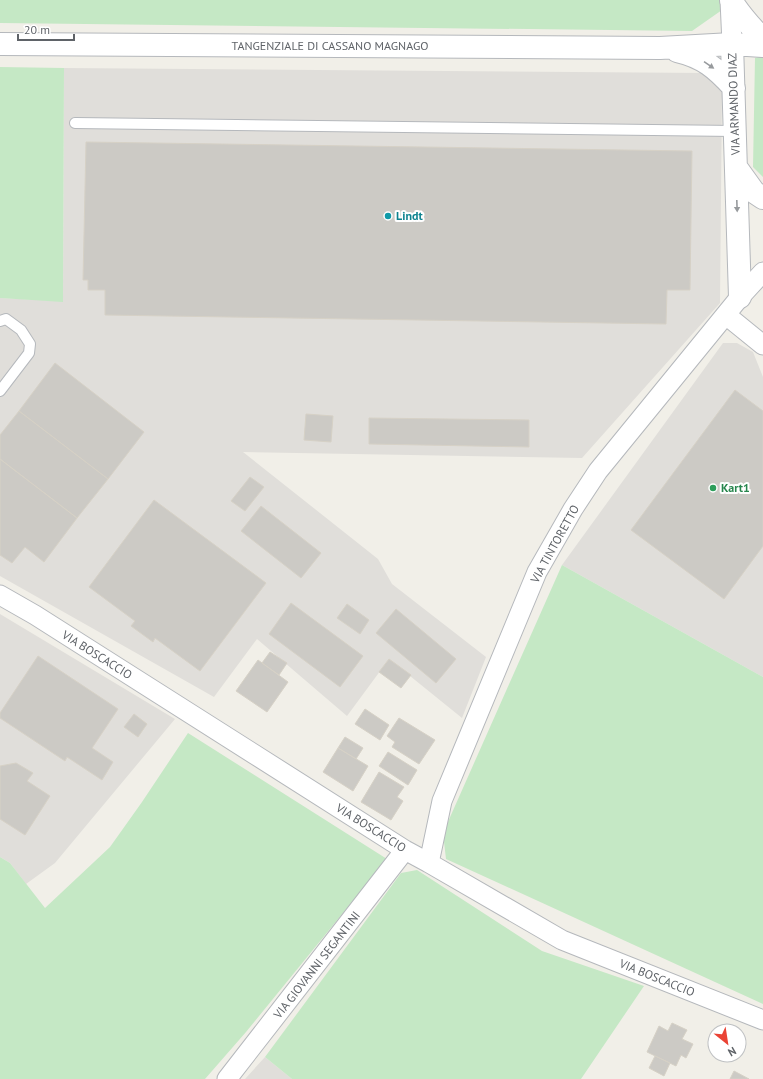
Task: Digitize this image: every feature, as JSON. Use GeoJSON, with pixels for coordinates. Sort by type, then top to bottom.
{"type":"FeatureCollection","features":[{"type":"Feature","properties":{"kind":"street"},"geometry":{"type":"LineString","coordinates":[[731,0],[738,12],[763,39]]}},
{"type":"Feature","properties":{"kind":"street","name":"VIA ARMANDO DIAZ"},"geometry":{"type":"LineString","coordinates":[[731,0],[736,167],[754,192],[763,198]]}},
{"type":"Feature","properties":{"kind":"street","name":"TANGENZIALE DI CASSANO MAGNAGO"},"geometry":{"type":"LineString","coordinates":[[0,44],[660,48],[732,44],[763,46]]}},
{"type":"Feature","properties":{"kind":"street","name":"TANGENZIALE DI CASSANO MAGNAGO"},"geometry":{"type":"LineString","coordinates":[[660,48],[678,51],[706,62],[721,74],[734,88]]}},
{"type":"Feature","properties":{"kind":"street"},"geometry":{"type":"LineString","coordinates":[[736,167],[740,297]]}},
{"type":"Feature","properties":{"kind":"street","name":"VIA TINTORETTO"},"geometry":{"type":"LineString","coordinates":[[429,863],[442,801],[537,572],[573,509],[598,471],[740,297],[763,272]]}},
{"type":"Feature","properties":{"kind":"street"},"geometry":{"type":"LineString","coordinates":[[726,315],[763,345]]}},
{"type":"Feature","properties":{"kind":"street","name":"VIA BOSCACCIO"},"geometry":{"type":"LineString","coordinates":[[0,595],[35,615],[405,850],[562,940],[763,1020]]}},
{"type":"Feature","properties":{"kind":"street","name":"VIA GIOVANNI SEGANTINI"},"geometry":{"type":"LineString","coordinates":[[227,1079],[405,850]]}},
{"type":"Feature","properties":{"kind":"lane"},"geometry":{"type":"LineString","coordinates":[[75,123],[735,131]]}},
{"type":"Feature","properties":{"kind":"lane"},"geometry":{"type":"LineString","coordinates":[[0,321],[6,319],[21,330],[30,344],[29,353],[0,391]]}},
{"type":"Feature","properties":{"kind":"shaded area"},"geometry":{"type":"Polygon","coordinates":[[[64,68],[705,73],[722,89],[720,303],[582,458],[243,452],[378,559],[392,584],[486,657],[462,718],[389,659],[347,716],[257,639],[214,697],[0,576],[0,298],[63,301],[64,68]]]}},
{"type":"Feature","properties":{"kind":"shaded area"},"geometry":{"type":"Polygon","coordinates":[[[723,343],[737,343],[753,352],[763,377],[763,677],[562,565],[723,343]]]}},
{"type":"Feature","properties":{"kind":"shaded area"},"geometry":{"type":"Polygon","coordinates":[[[0,614],[175,719],[55,863],[26,884],[10,863],[0,857],[0,614]]]}},
{"type":"Feature","properties":{"kind":"shaded area"},"geometry":{"type":"Polygon","coordinates":[[[265,1057],[292,1079],[245,1079],[265,1057]]]}},
{"type":"Feature","properties":{"kind":"green space"},"geometry":{"type":"Polygon","coordinates":[[[0,0],[722,0],[722,10],[692,31],[0,23],[0,0]]]}},
{"type":"Feature","properties":{"kind":"green space"},"geometry":{"type":"Polygon","coordinates":[[[763,56],[763,177],[753,167],[755,58],[763,56]]]}},
{"type":"Feature","properties":{"kind":"green space"},"geometry":{"type":"Polygon","coordinates":[[[0,67],[64,68],[63,302],[0,298],[0,67]]]}},
{"type":"Feature","properties":{"kind":"green space"},"geometry":{"type":"Polygon","coordinates":[[[562,565],[763,677],[763,1004],[446,859],[443,833],[562,565]]]}},
{"type":"Feature","properties":{"kind":"green space"},"geometry":{"type":"Polygon","coordinates":[[[188,733],[387,859],[246,1032],[205,1079],[0,1079],[0,857],[10,863],[45,908],[110,847],[188,733]]]}},
{"type":"Feature","properties":{"kind":"green space"},"geometry":{"type":"Polygon","coordinates":[[[417,870],[542,951],[644,986],[581,1079],[292,1079],[265,1057],[401,873],[417,870]]]}},
{"type":"Feature","properties":{"kind":"building","name":"Lindt"},"geometry":{"type":"Polygon","coordinates":[[[86,142],[692,151],[690,290],[667,290],[666,324],[105,315],[105,290],[88,290],[88,280],[83,280],[86,142]]]}},
{"type":"Feature","properties":{"kind":"building"},"geometry":{"type":"Polygon","coordinates":[[[55,363],[144,432],[108,479],[19,411],[55,363]]]}},
{"type":"Feature","properties":{"kind":"building"},"geometry":{"type":"Polygon","coordinates":[[[735,390],[763,411],[763,546],[724,599],[631,530],[735,390]]]}},
{"type":"Feature","properties":{"kind":"building"},"geometry":{"type":"Polygon","coordinates":[[[19,411],[108,479],[77,518],[0,459],[0,435],[19,411]]]}},
{"type":"Feature","properties":{"kind":"building"},"geometry":{"type":"Polygon","coordinates":[[[306,414],[333,416],[331,442],[304,440],[306,414]]]}},
{"type":"Feature","properties":{"kind":"building"},"geometry":{"type":"Polygon","coordinates":[[[369,418],[529,420],[529,447],[369,444],[369,418]]]}},
{"type":"Feature","properties":{"kind":"building"},"geometry":{"type":"Polygon","coordinates":[[[0,459],[77,518],[44,562],[25,547],[12,563],[0,555],[0,459]]]}},
{"type":"Feature","properties":{"kind":"building"},"geometry":{"type":"Polygon","coordinates":[[[250,477],[264,487],[245,511],[231,501],[250,477]]]}},
{"type":"Feature","properties":{"kind":"building"},"geometry":{"type":"Polygon","coordinates":[[[154,500],[266,583],[200,671],[155,638],[153,642],[131,626],[135,621],[89,587],[154,500]]]}},
{"type":"Feature","properties":{"kind":"building"},"geometry":{"type":"Polygon","coordinates":[[[261,506],[321,553],[301,578],[241,531],[261,506]]]}},
{"type":"Feature","properties":{"kind":"building"},"geometry":{"type":"Polygon","coordinates":[[[291,603],[363,656],[340,687],[269,634],[291,603]]]}},
{"type":"Feature","properties":{"kind":"building"},"geometry":{"type":"Polygon","coordinates":[[[347,604],[369,620],[360,634],[337,618],[347,604]]]}},
{"type":"Feature","properties":{"kind":"building"},"geometry":{"type":"Polygon","coordinates":[[[396,609],[456,659],[436,683],[376,633],[396,609]]]}},
{"type":"Feature","properties":{"kind":"building"},"geometry":{"type":"Polygon","coordinates":[[[270,652],[287,663],[279,675],[262,663],[270,652]]]}},
{"type":"Feature","properties":{"kind":"building"},"geometry":{"type":"Polygon","coordinates":[[[38,656],[118,709],[92,748],[113,762],[102,780],[67,757],[65,761],[0,718],[0,713],[38,656]]]}},
{"type":"Feature","properties":{"kind":"building"},"geometry":{"type":"Polygon","coordinates":[[[389,659],[411,675],[401,688],[379,672],[389,659]]]}},
{"type":"Feature","properties":{"kind":"building"},"geometry":{"type":"Polygon","coordinates":[[[258,660],[288,682],[267,712],[236,691],[258,660]]]}},
{"type":"Feature","properties":{"kind":"building"},"geometry":{"type":"Polygon","coordinates":[[[365,709],[389,725],[380,740],[355,724],[365,709]]]}},
{"type":"Feature","properties":{"kind":"building"},"geometry":{"type":"Polygon","coordinates":[[[134,714],[147,724],[138,737],[124,727],[134,714]]]}},
{"type":"Feature","properties":{"kind":"building"},"geometry":{"type":"Polygon","coordinates":[[[399,718],[435,740],[419,764],[392,747],[395,742],[387,736],[399,718]]]}},
{"type":"Feature","properties":{"kind":"building"},"geometry":{"type":"Polygon","coordinates":[[[345,737],[363,748],[356,759],[338,748],[345,737]]]}},
{"type":"Feature","properties":{"kind":"building"},"geometry":{"type":"Polygon","coordinates":[[[338,748],[368,766],[353,791],[323,772],[338,748]]]}},
{"type":"Feature","properties":{"kind":"building"},"geometry":{"type":"Polygon","coordinates":[[[388,752],[417,770],[408,785],[379,766],[388,752]]]}},
{"type":"Feature","properties":{"kind":"building"},"geometry":{"type":"Polygon","coordinates":[[[16,763],[33,773],[27,781],[50,796],[25,835],[0,819],[0,766],[16,763]]]}},
{"type":"Feature","properties":{"kind":"building"},"geometry":{"type":"Polygon","coordinates":[[[379,772],[404,787],[397,797],[403,801],[391,820],[361,802],[379,772]]]}},
{"type":"Feature","properties":{"kind":"building"},"geometry":{"type":"Polygon","coordinates":[[[672,1023],[687,1030],[682,1039],[693,1044],[686,1058],[681,1055],[676,1066],[647,1052],[659,1026],[668,1031],[672,1023]]]}},
{"type":"Feature","properties":{"kind":"building"},"geometry":{"type":"Polygon","coordinates":[[[655,1056],[670,1063],[664,1076],[649,1068],[655,1056]]]}},
{"type":"Feature","properties":{"kind":"building"},"geometry":{"type":"Polygon","coordinates":[[[734,1071],[749,1079],[730,1079],[734,1071]]]}},
{"type":"Feature","properties":{"kind":"place","name":"Lindt"},"geometry":{"type":"Point","coordinates":[388,216]}},
{"type":"Feature","properties":{"kind":"place","name":"Kart1"},"geometry":{"type":"Point","coordinates":[713,488]}}]}
